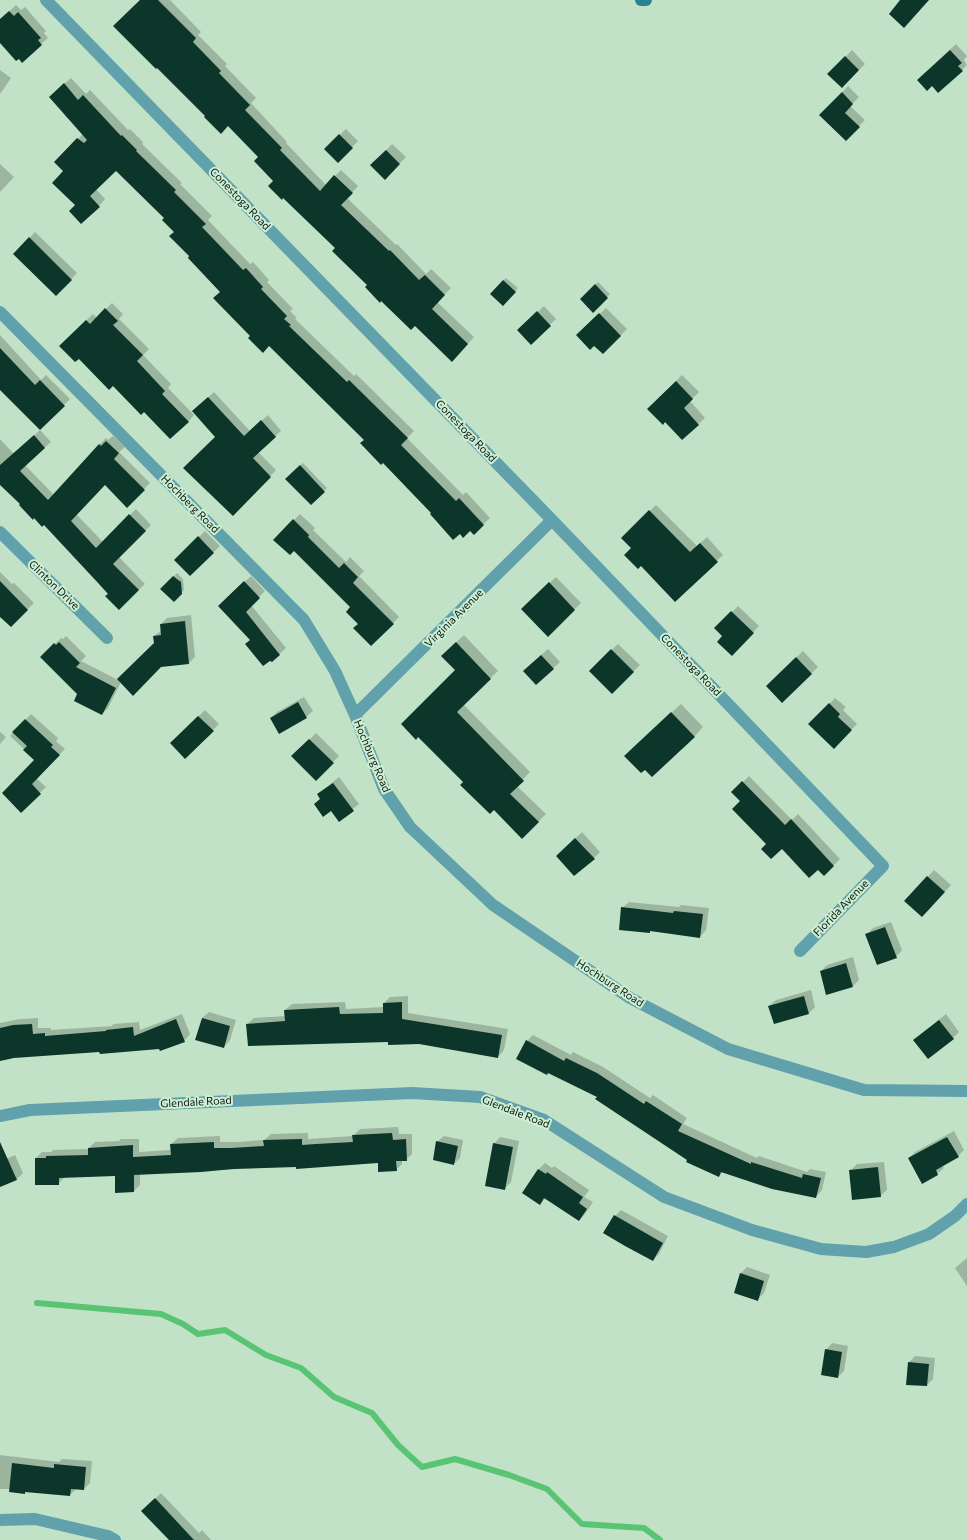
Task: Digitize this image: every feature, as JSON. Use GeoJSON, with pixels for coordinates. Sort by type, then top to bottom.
{"type":"FeatureCollection","features":[{"type":"Feature","properties":{"kind":"street","name":"Conestoga Road"},"geometry":{"type":"LineString","coordinates":[[46,0],[552,520],[883,866]]}},
{"type":"Feature","properties":{"kind":"street","name":"Hochberg Road"},"geometry":{"type":"LineString","coordinates":[[0,312],[304,620],[335,671],[355,715]]}},
{"type":"Feature","properties":{"kind":"street","name":"Virginia Avenue"},"geometry":{"type":"LineString","coordinates":[[355,715],[552,520]]}},
{"type":"Feature","properties":{"kind":"street","name":"Clinton Drive"},"geometry":{"type":"LineString","coordinates":[[0,532],[108,638]]}},
{"type":"Feature","properties":{"kind":"street","name":"Hochburg Road"},"geometry":{"type":"LineString","coordinates":[[355,715],[384,789],[410,827],[493,905],[630,998],[728,1049],[864,1090],[967,1090]]}},
{"type":"Feature","properties":{"kind":"street","name":"Florida Avenue"},"geometry":{"type":"LineString","coordinates":[[800,951],[883,866]]}},
{"type":"Feature","properties":{"kind":"street","name":"Glendale Road"},"geometry":{"type":"LineString","coordinates":[[0,1116],[30,1110],[412,1093],[480,1097],[544,1120],[664,1197],[752,1230],[821,1249],[866,1252],[894,1247],[929,1234],[955,1216],[967,1204]]}},
{"type":"Feature","properties":{"kind":"street"},"geometry":{"type":"LineString","coordinates":[[0,1520],[35,1519],[108,1536],[115,1540]]}},
{"type":"Feature","properties":{"kind":"building"},"geometry":{"type":"Polygon","coordinates":[[[140,0],[158,0],[196,38],[193,42],[221,71],[219,73],[250,105],[245,110],[282,148],[280,150],[320,191],[334,175],[353,193],[341,205],[389,251],[390,250],[419,280],[425,275],[445,295],[432,309],[468,344],[452,362],[415,326],[411,330],[381,301],[380,303],[365,287],[367,285],[332,251],[335,248],[283,198],[282,200],[268,186],[273,181],[254,161],[258,157],[228,126],[221,134],[157,68],[156,69],[113,26],[140,0]]]}},
{"type":"Feature","properties":{"kind":"building"},"geometry":{"type":"Polygon","coordinates":[[[900,0],[929,0],[904,28],[889,14],[900,0]]]}},
{"type":"Feature","properties":{"kind":"building"},"geometry":{"type":"Polygon","coordinates":[[[9,11],[14,16],[18,12],[41,38],[38,40],[42,45],[22,63],[19,59],[16,61],[0,43],[0,19],[9,11]]]}},
{"type":"Feature","properties":{"kind":"building"},"geometry":{"type":"Polygon","coordinates":[[[950,50],[962,63],[958,66],[963,71],[938,93],[932,86],[927,91],[917,80],[950,50]]]}},
{"type":"Feature","properties":{"kind":"building"},"geometry":{"type":"Polygon","coordinates":[[[845,56],[859,70],[842,88],[827,74],[845,56]]]}},
{"type":"Feature","properties":{"kind":"building"},"geometry":{"type":"Polygon","coordinates":[[[64,83],[78,100],[83,95],[121,136],[122,135],[137,150],[136,151],[176,190],[174,192],[206,224],[202,227],[243,270],[246,268],[263,287],[261,289],[287,316],[284,319],[291,325],[289,326],[347,382],[349,380],[408,438],[401,445],[456,501],[459,498],[484,525],[474,535],[470,531],[463,538],[460,534],[453,540],[430,514],[431,513],[383,463],[381,465],[360,443],[364,440],[269,346],[263,353],[248,338],[250,336],[213,298],[220,292],[188,258],[189,256],[169,236],[174,232],[162,220],[164,218],[116,171],[90,196],[100,207],[81,224],[69,211],[75,205],[52,183],[63,171],[54,162],[77,138],[84,143],[87,140],[49,97],[64,83]]]}},
{"type":"Feature","properties":{"kind":"building"},"geometry":{"type":"Polygon","coordinates":[[[842,92],[853,104],[845,113],[860,127],[846,141],[819,115],[842,92]]]}},
{"type":"Feature","properties":{"kind":"building"},"geometry":{"type":"Polygon","coordinates":[[[339,134],[353,148],[338,163],[324,149],[339,134]]]}},
{"type":"Feature","properties":{"kind":"building"},"geometry":{"type":"Polygon","coordinates":[[[386,150],[400,164],[385,180],[370,165],[386,150]]]}},
{"type":"Feature","properties":{"kind":"building"},"geometry":{"type":"Polygon","coordinates":[[[29,237],[72,280],[56,296],[13,254],[29,237]]]}},
{"type":"Feature","properties":{"kind":"building"},"geometry":{"type":"Polygon","coordinates":[[[503,280],[516,292],[503,306],[490,294],[503,280]]]}},
{"type":"Feature","properties":{"kind":"building"},"geometry":{"type":"Polygon","coordinates":[[[595,284],[608,298],[593,313],[580,299],[595,284]]]}},
{"type":"Feature","properties":{"kind":"building"},"geometry":{"type":"Polygon","coordinates":[[[105,308],[118,321],[113,325],[143,355],[137,361],[165,391],[162,394],[189,422],[170,439],[144,412],[141,415],[113,386],[109,390],[79,359],[75,362],[59,346],[86,320],[90,324],[105,308]]]}},
{"type":"Feature","properties":{"kind":"building"},"geometry":{"type":"Polygon","coordinates":[[[537,311],[551,326],[531,345],[517,330],[537,311]]]}},
{"type":"Feature","properties":{"kind":"building"},"geometry":{"type":"Polygon","coordinates":[[[599,313],[621,336],[603,354],[594,346],[590,350],[576,335],[599,313]]]}},
{"type":"Feature","properties":{"kind":"building"},"geometry":{"type":"Polygon","coordinates":[[[0,348],[35,385],[40,380],[65,406],[40,430],[0,390],[0,348]]]}},
{"type":"Feature","properties":{"kind":"building"},"geometry":{"type":"Polygon","coordinates":[[[676,381],[693,399],[684,408],[699,425],[682,440],[665,422],[663,425],[647,409],[676,381]]]}},
{"type":"Feature","properties":{"kind":"building"},"geometry":{"type":"Polygon","coordinates":[[[208,397],[244,436],[261,420],[276,437],[253,458],[271,477],[233,516],[183,468],[215,437],[192,411],[208,397]]]}},
{"type":"Feature","properties":{"kind":"building"},"geometry":{"type":"Polygon","coordinates":[[[34,435],[45,448],[20,471],[48,500],[99,444],[101,446],[106,441],[119,453],[114,459],[145,490],[127,508],[105,485],[71,521],[96,548],[129,514],[146,531],[113,564],[139,590],[119,610],[105,596],[108,594],[44,525],[42,527],[34,518],[33,520],[19,505],[20,504],[0,485],[0,465],[34,435]]]}},
{"type":"Feature","properties":{"kind":"building"},"geometry":{"type":"Polygon","coordinates":[[[300,465],[325,492],[311,505],[285,479],[300,465]]]}},
{"type":"Feature","properties":{"kind":"building"},"geometry":{"type":"Polygon","coordinates":[[[649,510],[690,552],[700,543],[718,562],[675,602],[641,566],[638,569],[624,555],[631,548],[621,538],[649,510]]]}},
{"type":"Feature","properties":{"kind":"building"},"geometry":{"type":"Polygon","coordinates":[[[293,519],[309,535],[308,537],[339,568],[344,563],[358,577],[353,583],[394,624],[371,646],[353,628],[358,624],[346,612],[350,607],[294,551],[290,555],[273,540],[293,519]]]}},
{"type":"Feature","properties":{"kind":"building"},"geometry":{"type":"Polygon","coordinates":[[[198,536],[214,553],[190,576],[174,560],[198,536]]]}},
{"type":"Feature","properties":{"kind":"building"},"geometry":{"type":"Polygon","coordinates":[[[173,576],[181,582],[182,594],[174,602],[160,589],[173,576]]]}},
{"type":"Feature","properties":{"kind":"building"},"geometry":{"type":"Polygon","coordinates":[[[0,581],[28,610],[11,627],[0,617],[0,581]]]}},
{"type":"Feature","properties":{"kind":"building"},"geometry":{"type":"Polygon","coordinates":[[[244,581],[260,598],[246,612],[280,655],[272,662],[270,661],[263,666],[245,644],[250,640],[218,606],[244,581]]]}},
{"type":"Feature","properties":{"kind":"building"},"geometry":{"type":"Polygon","coordinates":[[[549,582],[575,610],[548,637],[521,609],[549,582]]]}},
{"type":"Feature","properties":{"kind":"building"},"geometry":{"type":"Polygon","coordinates":[[[731,611],[754,633],[732,656],[717,642],[722,636],[714,628],[731,611]]]}},
{"type":"Feature","properties":{"kind":"building"},"geometry":{"type":"Polygon","coordinates":[[[185,621],[189,664],[161,667],[133,696],[117,679],[154,643],[153,636],[161,635],[160,624],[185,621]]]}},
{"type":"Feature","properties":{"kind":"building"},"geometry":{"type":"Polygon","coordinates":[[[59,642],[80,663],[76,667],[116,688],[102,715],[74,701],[77,694],[40,657],[54,643],[56,645],[59,642]]]}},
{"type":"Feature","properties":{"kind":"building"},"geometry":{"type":"Polygon","coordinates":[[[456,642],[491,679],[457,712],[524,781],[510,794],[539,822],[522,839],[494,810],[490,814],[460,785],[463,782],[418,737],[416,740],[401,724],[455,670],[441,656],[456,642]]]}},
{"type":"Feature","properties":{"kind":"building"},"geometry":{"type":"Polygon","coordinates":[[[611,649],[634,672],[612,694],[589,671],[611,649]]]}},
{"type":"Feature","properties":{"kind":"building"},"geometry":{"type":"Polygon","coordinates":[[[541,655],[554,669],[536,685],[523,671],[541,655]]]}},
{"type":"Feature","properties":{"kind":"building"},"geometry":{"type":"Polygon","coordinates":[[[796,657],[812,674],[782,703],[766,686],[796,657]]]}},
{"type":"Feature","properties":{"kind":"building"},"geometry":{"type":"Polygon","coordinates":[[[298,702],[307,718],[279,734],[270,718],[298,702]]]}},
{"type":"Feature","properties":{"kind":"building"},"geometry":{"type":"Polygon","coordinates":[[[829,703],[840,714],[838,717],[852,730],[834,749],[808,724],[829,703]]]}},
{"type":"Feature","properties":{"kind":"building"},"geometry":{"type":"Polygon","coordinates":[[[671,712],[695,737],[652,777],[645,770],[641,773],[624,756],[671,712]]]}},
{"type":"Feature","properties":{"kind":"building"},"geometry":{"type":"Polygon","coordinates":[[[198,716],[214,731],[185,759],[170,743],[198,716]]]}},
{"type":"Feature","properties":{"kind":"building"},"geometry":{"type":"Polygon","coordinates":[[[25,719],[53,745],[51,747],[60,755],[32,784],[41,794],[21,813],[2,793],[34,760],[23,750],[27,746],[12,732],[25,719]]]}},
{"type":"Feature","properties":{"kind":"building"},"geometry":{"type":"Polygon","coordinates":[[[309,739],[334,763],[316,781],[291,756],[309,739]]]}},
{"type":"Feature","properties":{"kind":"building"},"geometry":{"type":"Polygon","coordinates":[[[742,781],[785,825],[791,819],[834,866],[824,876],[818,870],[809,878],[782,849],[771,859],[761,849],[766,844],[732,809],[740,801],[731,792],[742,781]]]}},
{"type":"Feature","properties":{"kind":"building"},"geometry":{"type":"Polygon","coordinates":[[[333,783],[354,811],[339,822],[331,811],[323,817],[314,804],[320,799],[317,794],[333,783]]]}},
{"type":"Feature","properties":{"kind":"building"},"geometry":{"type":"Polygon","coordinates":[[[575,838],[595,859],[574,876],[556,856],[575,838]]]}},
{"type":"Feature","properties":{"kind":"building"},"geometry":{"type":"Polygon","coordinates":[[[927,876],[945,892],[922,917],[904,901],[927,876]]]}},
{"type":"Feature","properties":{"kind":"building"},"geometry":{"type":"Polygon","coordinates":[[[621,907],[673,913],[674,911],[703,914],[700,938],[650,931],[650,933],[619,930],[621,907]]]}},
{"type":"Feature","properties":{"kind":"building"},"geometry":{"type":"Polygon","coordinates":[[[885,927],[897,958],[877,965],[865,934],[885,927]]]}},
{"type":"Feature","properties":{"kind":"building"},"geometry":{"type":"Polygon","coordinates":[[[846,963],[853,987],[826,995],[820,971],[846,963]]]}},
{"type":"Feature","properties":{"kind":"building"},"geometry":{"type":"Polygon","coordinates":[[[804,996],[809,1014],[774,1024],[768,1006],[804,996]]]}},
{"type":"Feature","properties":{"kind":"building"},"geometry":{"type":"Polygon","coordinates":[[[402,1002],[402,1019],[502,1035],[498,1058],[419,1044],[388,1045],[388,1042],[248,1046],[246,1024],[285,1021],[284,1010],[339,1007],[340,1014],[383,1013],[383,1003],[402,1002]]]}},
{"type":"Feature","properties":{"kind":"building"},"geometry":{"type":"Polygon","coordinates":[[[202,1018],[230,1026],[224,1048],[195,1040],[202,1018]]]}},
{"type":"Feature","properties":{"kind":"building"},"geometry":{"type":"Polygon","coordinates":[[[176,1019],[185,1042],[160,1051],[159,1049],[100,1054],[99,1052],[14,1058],[0,1061],[0,1028],[13,1025],[32,1024],[33,1034],[45,1033],[45,1036],[106,1031],[133,1027],[134,1036],[176,1019]]]}},
{"type":"Feature","properties":{"kind":"building"},"geometry":{"type":"Polygon","coordinates":[[[939,1020],[954,1039],[928,1059],[913,1040],[939,1020]]]}},
{"type":"Feature","properties":{"kind":"building"},"geometry":{"type":"Polygon","coordinates":[[[526,1040],[564,1061],[566,1058],[597,1073],[644,1104],[646,1101],[682,1124],[678,1131],[751,1164],[751,1162],[802,1178],[803,1174],[821,1178],[816,1198],[772,1189],[721,1172],[719,1177],[686,1162],[687,1160],[595,1099],[597,1097],[548,1073],[547,1075],[516,1059],[526,1040]]]}},
{"type":"Feature","properties":{"kind":"building"},"geometry":{"type":"Polygon","coordinates":[[[392,1133],[393,1140],[406,1139],[407,1161],[396,1161],[397,1171],[378,1172],[378,1163],[296,1169],[296,1167],[233,1169],[134,1175],[134,1192],[115,1193],[115,1176],[59,1178],[59,1185],[35,1185],[35,1158],[46,1158],[46,1156],[88,1155],[88,1148],[133,1145],[133,1157],[171,1155],[170,1144],[214,1142],[214,1148],[231,1148],[264,1146],[263,1140],[302,1139],[302,1145],[353,1142],[352,1135],[392,1133]]]}},
{"type":"Feature","properties":{"kind":"building"},"geometry":{"type":"Polygon","coordinates":[[[947,1137],[959,1157],[936,1170],[938,1175],[922,1184],[908,1158],[947,1137]]]}},
{"type":"Feature","properties":{"kind":"building"},"geometry":{"type":"Polygon","coordinates":[[[436,1141],[458,1146],[454,1165],[433,1160],[436,1141]]]}},
{"type":"Feature","properties":{"kind":"building"},"geometry":{"type":"Polygon","coordinates":[[[0,1142],[17,1180],[0,1187],[0,1142]]]}},
{"type":"Feature","properties":{"kind":"building"},"geometry":{"type":"Polygon","coordinates":[[[493,1143],[513,1147],[505,1190],[485,1186],[493,1143]]]}},
{"type":"Feature","properties":{"kind":"building"},"geometry":{"type":"Polygon","coordinates":[[[878,1167],[881,1197],[852,1200],[849,1170],[878,1167]]]}},
{"type":"Feature","properties":{"kind":"building"},"geometry":{"type":"Polygon","coordinates":[[[538,1169],[546,1174],[547,1172],[583,1197],[579,1203],[587,1209],[579,1221],[544,1198],[540,1205],[522,1193],[538,1169]]]}},
{"type":"Feature","properties":{"kind":"building"},"geometry":{"type":"Polygon","coordinates":[[[614,1215],[663,1243],[653,1261],[603,1233],[614,1215]]]}},
{"type":"Feature","properties":{"kind":"building"},"geometry":{"type":"Polygon","coordinates":[[[740,1273],[764,1281],[758,1301],[734,1293],[740,1273]]]}},
{"type":"Feature","properties":{"kind":"building"},"geometry":{"type":"Polygon","coordinates":[[[825,1349],[842,1352],[838,1378],[821,1375],[825,1349]]]}},
{"type":"Feature","properties":{"kind":"building"},"geometry":{"type":"Polygon","coordinates":[[[908,1362],[929,1364],[927,1386],[906,1385],[908,1362]]]}},
{"type":"Feature","properties":{"kind":"building"},"geometry":{"type":"Polygon","coordinates":[[[12,1463],[54,1468],[54,1464],[86,1467],[84,1490],[71,1489],[70,1496],[9,1492],[12,1463]]]}},
{"type":"Feature","properties":{"kind":"building"},"geometry":{"type":"Polygon","coordinates":[[[155,1498],[194,1540],[169,1540],[141,1511],[155,1498]]]}},
{"type":"Feature","properties":{"kind":"waterway"},"geometry":{"type":"LineString","coordinates":[[37,1303],[161,1314],[183,1324],[198,1334],[225,1330],[266,1355],[301,1368],[334,1397],[372,1413],[398,1445],[422,1467],[455,1459],[509,1475],[547,1489],[582,1524],[644,1528],[660,1540]]}}]}
